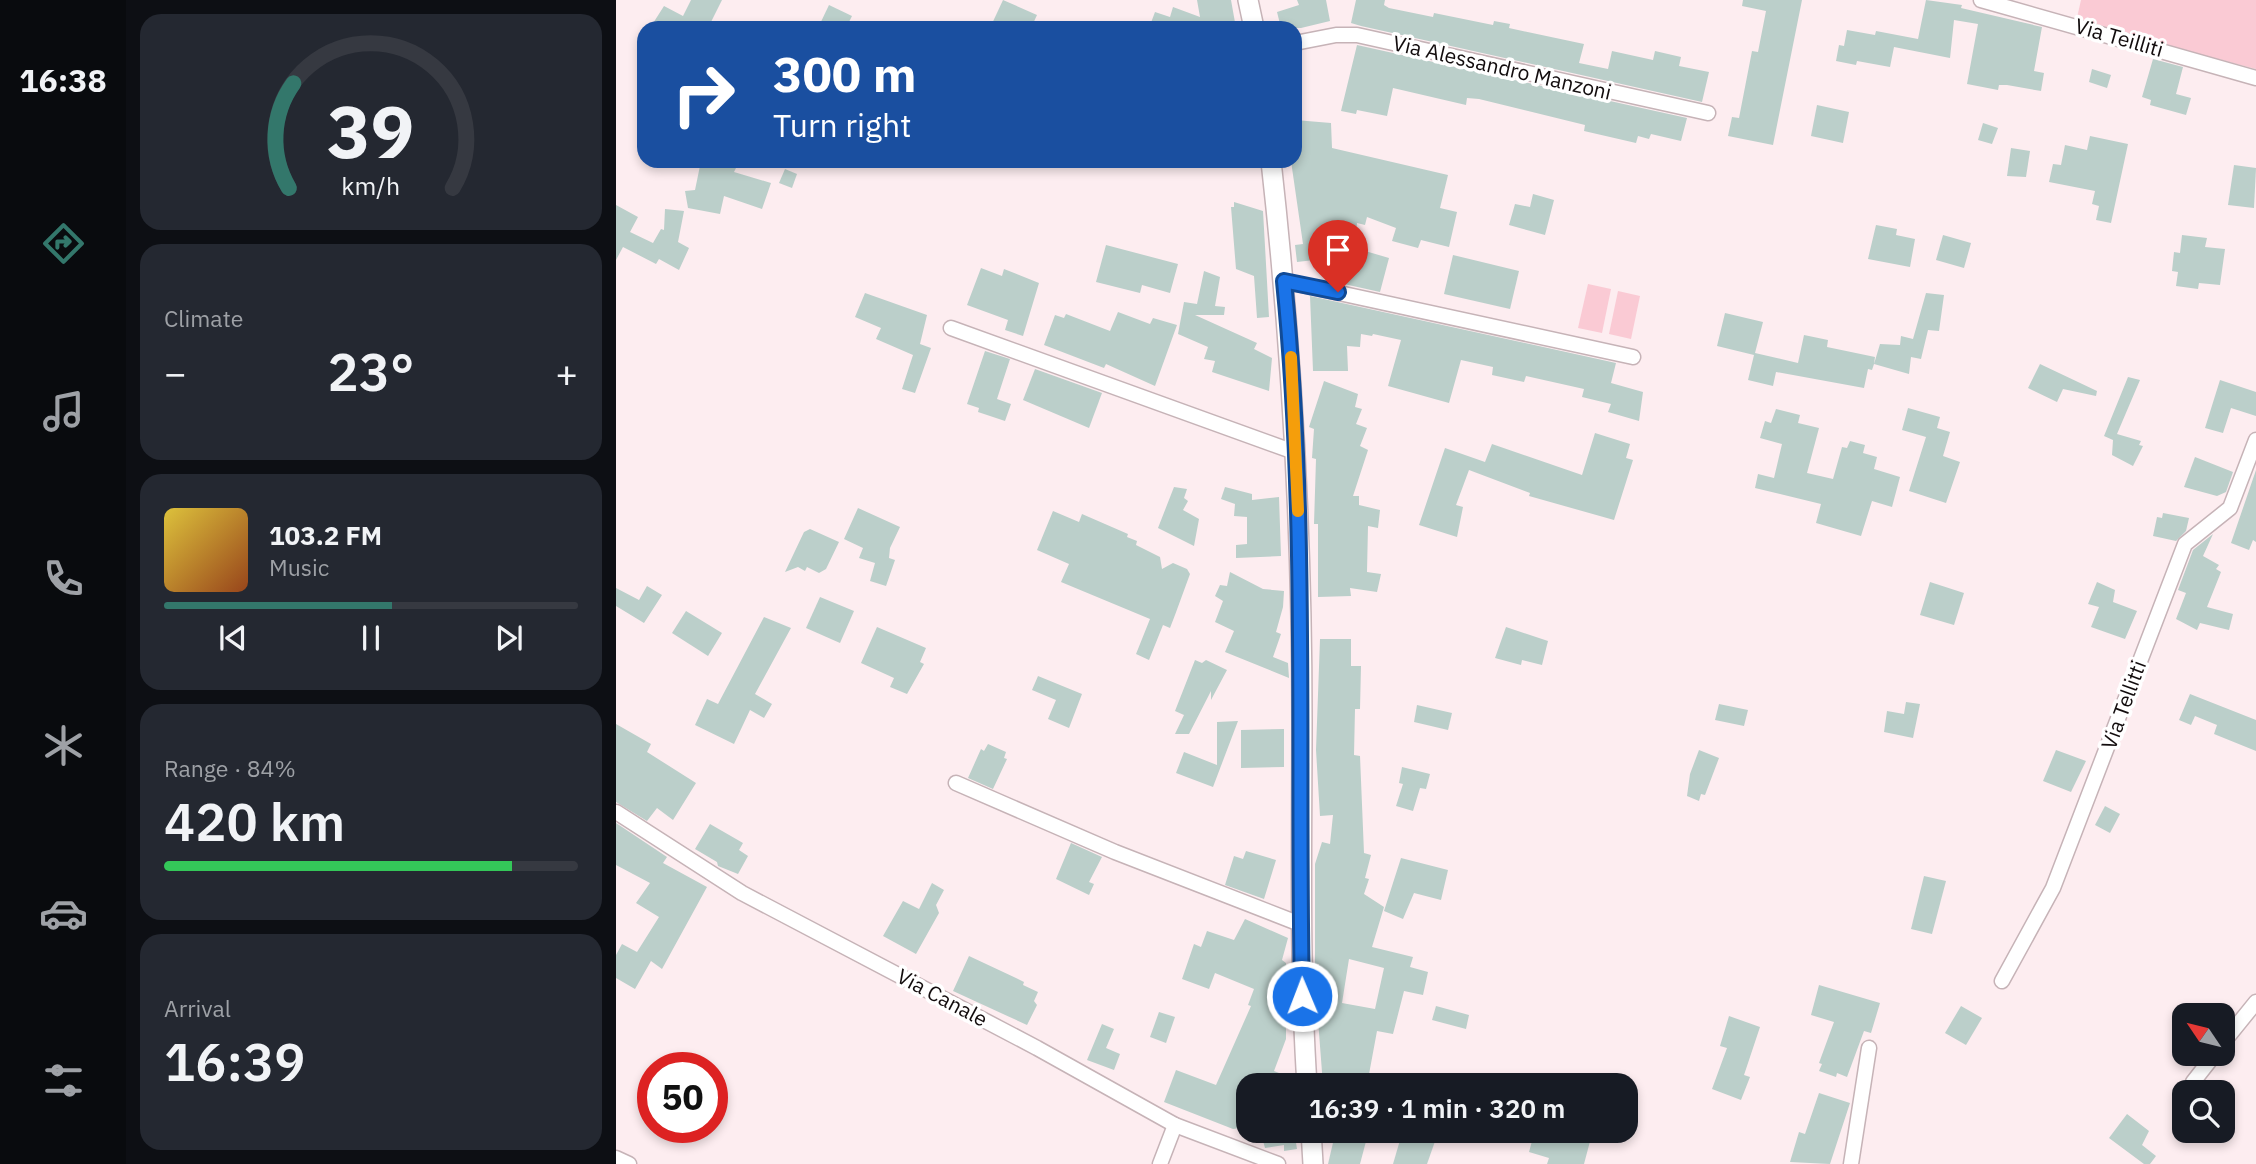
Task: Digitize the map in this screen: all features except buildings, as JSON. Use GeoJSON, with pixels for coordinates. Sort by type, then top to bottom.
{"type":"FeatureCollection","features":[{"type":"Feature","properties":{"kind":"main road"},"geometry":{"type":"LineString","coordinates":[[1248,0],[1252,21]]}},
{"type":"Feature","properties":{"kind":"main road"},"geometry":{"type":"LineString","coordinates":[[1272,168],[1284,281],[1297,453],[1302,719],[1300,924],[1306,1073]]}},
{"type":"Feature","properties":{"kind":"main road"},"geometry":{"type":"LineString","coordinates":[[1312,1143],[1313,1164]]}},
{"type":"Feature","properties":{"kind":"street","name":"Via Teilliti"},"geometry":{"type":"LineString","coordinates":[[1980,0],[2256,78]]}},
{"type":"Feature","properties":{"kind":"street","name":"Via Alessandro Manzoni"},"geometry":{"type":"LineString","coordinates":[[1302,42],[1336,35],[1357,35],[1708,113]]}},
{"type":"Feature","properties":{"kind":"street"},"geometry":{"type":"LineString","coordinates":[[1284,281],[1633,357]]}},
{"type":"Feature","properties":{"kind":"street"},"geometry":{"type":"LineString","coordinates":[[951,328],[1297,453]]}},
{"type":"Feature","properties":{"kind":"street","name":"Via Tellitti"},"geometry":{"type":"LineString","coordinates":[[2002,981],[2053,888],[2185,544],[2230,508],[2256,440]]}},
{"type":"Feature","properties":{"kind":"street"},"geometry":{"type":"LineString","coordinates":[[956,783],[1115,852],[1300,924]]}},
{"type":"Feature","properties":{"kind":"street","name":"Via Canale"},"geometry":{"type":"LineString","coordinates":[[616,812],[743,893],[1037,1048],[1175,1125],[1278,1164]]}},
{"type":"Feature","properties":{"kind":"street"},"geometry":{"type":"LineString","coordinates":[[2235,1028],[2256,1002]]}},
{"type":"Feature","properties":{"kind":"street"},"geometry":{"type":"LineString","coordinates":[[1851,1164],[1869,1048]]}},
{"type":"Feature","properties":{"kind":"street"},"geometry":{"type":"LineString","coordinates":[[2195,1080],[2206,1066]]}},
{"type":"Feature","properties":{"kind":"street"},"geometry":{"type":"LineString","coordinates":[[1160,1164],[1175,1125]]}},
{"type":"Feature","properties":{"kind":"street"},"geometry":{"type":"LineString","coordinates":[[616,1158],[629,1164]]}},
{"type":"Feature","properties":{"kind":"shaded area"},"geometry":{"type":"Polygon","coordinates":[[[2081,0],[2256,0],[2256,69],[2076,22],[2081,0]]]}},
{"type":"Feature","properties":{"kind":"shaded area"},"geometry":{"type":"Polygon","coordinates":[[[1588,284],[1611,289],[1602,333],[1578,328],[1588,284]]]}},
{"type":"Feature","properties":{"kind":"shaded area"},"geometry":{"type":"Polygon","coordinates":[[[1618,291],[1640,296],[1631,339],[1609,334],[1618,291]]]}},
{"type":"Feature","properties":{"kind":"slow traffic"},"geometry":{"type":"LineString","coordinates":[[1291,357],[1298,511]]}},
{"type":"Feature","properties":{"kind":"route"},"geometry":{"type":"LineString","coordinates":[[1302,996],[1302,719],[1297,453],[1284,281],[1338,292]]}}]}
